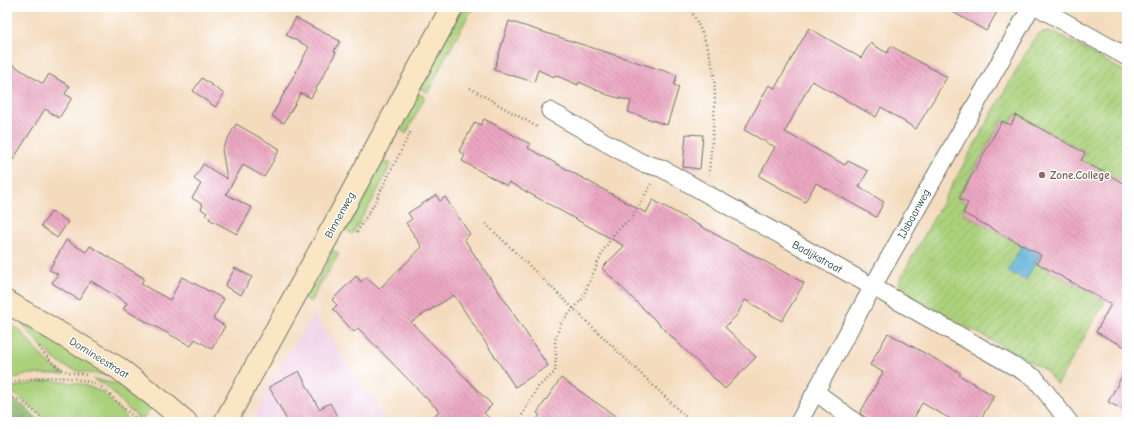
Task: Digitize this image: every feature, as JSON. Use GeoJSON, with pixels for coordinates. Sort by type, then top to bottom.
{"type":"FeatureCollection","features":[{"type":"Feature","properties":{"kind":"street","name":"Binnenweg"},"geometry":{"type":"LineString","coordinates":[[225,422],[452,7]]}},
{"type":"Feature","properties":{"kind":"street","name":"IJsbaanweg"},"geometry":{"type":"LineString","coordinates":[[799,422],[872,288],[1031,7]]}},
{"type":"Feature","properties":{"kind":"street"},"geometry":{"type":"LineString","coordinates":[[1038,7],[1127,57]]}},
{"type":"Feature","properties":{"kind":"street","name":"Badijkstraat"},"geometry":{"type":"LineString","coordinates":[[550,111],[642,163],[661,168],[872,288],[1036,378],[1069,422]]}},
{"type":"Feature","properties":{"kind":"street","name":"Domineestraat"},"geometry":{"type":"LineString","coordinates":[[7,302],[118,368],[186,422]]}},
{"type":"Feature","properties":{"kind":"street"},"geometry":{"type":"LineString","coordinates":[[816,392],[855,422]]}},
{"type":"Feature","properties":{"kind":"path"},"geometry":{"type":"LineString","coordinates":[[689,7],[697,21],[704,40],[714,76],[715,95],[707,195]]}},
{"type":"Feature","properties":{"kind":"path"},"geometry":{"type":"LineString","coordinates":[[470,88],[540,128],[550,111]]}},
{"type":"Feature","properties":{"kind":"path"},"geometry":{"type":"LineString","coordinates":[[518,422],[538,387],[555,372],[555,340],[562,323],[582,299],[603,251],[616,231],[632,218],[661,168]]}},
{"type":"Feature","properties":{"kind":"path"},"geometry":{"type":"LineString","coordinates":[[486,224],[691,422]]}},
{"type":"Feature","properties":{"kind":"path"},"geometry":{"type":"LineString","coordinates":[[7,383],[43,377],[60,377],[86,381],[98,385],[131,416],[142,422]]}},
{"type":"Feature","properties":{"kind":"path"},"geometry":{"type":"LineString","coordinates":[[7,393],[27,405],[46,422]]}},
{"type":"Feature","properties":{"kind":"shaded area"},"geometry":{"type":"Polygon","coordinates":[[[314,314],[388,422],[253,422],[266,393],[265,390],[314,314]]]}},
{"type":"Feature","properties":{"kind":"green space"},"geometry":{"type":"Polygon","coordinates":[[[463,7],[473,7],[428,92],[419,88],[463,7]]]}},
{"type":"Feature","properties":{"kind":"green space"},"geometry":{"type":"Polygon","coordinates":[[[1047,31],[1056,33],[1127,73],[1127,184],[1100,169],[1097,174],[1079,165],[1086,152],[1016,114],[1010,124],[1002,120],[958,198],[967,203],[962,213],[1022,246],[1027,236],[1045,246],[1036,263],[1105,301],[1057,385],[1045,370],[904,292],[899,283],[1033,40],[1038,34],[1047,31]]]}},
{"type":"Feature","properties":{"kind":"green space"},"geometry":{"type":"Polygon","coordinates":[[[416,93],[425,97],[406,134],[397,127],[416,93]]]}},
{"type":"Feature","properties":{"kind":"green space"},"geometry":{"type":"Polygon","coordinates":[[[384,161],[391,164],[371,203],[352,234],[342,226],[350,223],[384,161]]]}},
{"type":"Feature","properties":{"kind":"green space"},"geometry":{"type":"Polygon","coordinates":[[[330,248],[339,254],[310,302],[303,297],[309,287],[316,284],[331,257],[330,248]]]}},
{"type":"Feature","properties":{"kind":"green space"},"geometry":{"type":"Polygon","coordinates":[[[7,319],[22,333],[48,363],[65,374],[30,374],[7,380],[7,319]]]}},
{"type":"Feature","properties":{"kind":"green space"},"geometry":{"type":"Polygon","coordinates":[[[19,320],[116,376],[84,372],[71,369],[59,363],[47,352],[19,320]]]}},
{"type":"Feature","properties":{"kind":"green space"},"geometry":{"type":"Polygon","coordinates":[[[93,379],[117,384],[130,392],[151,410],[141,420],[124,405],[109,388],[93,379]]]}},
{"type":"Feature","properties":{"kind":"green space"},"geometry":{"type":"Polygon","coordinates":[[[51,380],[82,384],[102,392],[131,422],[51,422],[7,388],[51,380]]]}},
{"type":"Feature","properties":{"kind":"green space"},"geometry":{"type":"Polygon","coordinates":[[[7,397],[25,407],[41,422],[7,422],[7,397]]]}},
{"type":"Feature","properties":{"kind":"water"},"geometry":{"type":"Polygon","coordinates":[[[1027,236],[1045,246],[1026,280],[1008,271],[1027,236]]]}},
{"type":"Feature","properties":{"kind":"building"},"geometry":{"type":"Polygon","coordinates":[[[944,7],[1000,7],[986,31],[944,7]]]}},
{"type":"Feature","properties":{"kind":"building"},"geometry":{"type":"Polygon","coordinates":[[[296,18],[340,41],[334,51],[336,52],[311,98],[301,93],[284,123],[272,116],[309,47],[286,35],[296,18]]]}},
{"type":"Feature","properties":{"kind":"building"},"geometry":{"type":"Polygon","coordinates":[[[509,21],[677,75],[674,85],[679,87],[667,125],[628,112],[631,101],[608,95],[579,82],[578,85],[555,75],[554,77],[538,70],[534,82],[494,70],[509,21]]]}},
{"type":"Feature","properties":{"kind":"building"},"geometry":{"type":"Polygon","coordinates":[[[809,28],[861,58],[870,43],[887,53],[891,46],[947,77],[916,129],[881,107],[876,117],[812,81],[785,132],[845,165],[848,161],[868,171],[859,187],[884,202],[876,217],[816,183],[805,202],[759,176],[775,147],[744,130],[769,85],[775,88],[809,28]]]}},
{"type":"Feature","properties":{"kind":"building"},"geometry":{"type":"Polygon","coordinates":[[[7,61],[43,84],[49,74],[70,86],[65,94],[72,98],[59,118],[45,109],[7,169],[7,61]]]}},
{"type":"Feature","properties":{"kind":"building"},"geometry":{"type":"Polygon","coordinates":[[[202,78],[224,94],[215,107],[193,91],[202,78]]]}},
{"type":"Feature","properties":{"kind":"building"},"geometry":{"type":"Polygon","coordinates":[[[1016,115],[1085,153],[1081,160],[1127,185],[1127,348],[1096,332],[1111,304],[1037,263],[1041,255],[963,213],[968,203],[959,198],[1002,121],[1011,125],[1016,115]]]}},
{"type":"Feature","properties":{"kind":"building"},"geometry":{"type":"Polygon","coordinates":[[[484,119],[530,144],[528,148],[646,213],[653,200],[804,283],[782,321],[745,300],[737,315],[725,327],[756,357],[725,389],[602,268],[624,246],[509,182],[507,186],[462,161],[465,155],[459,151],[475,122],[481,125],[484,119]]]}},
{"type":"Feature","properties":{"kind":"building"},"geometry":{"type":"Polygon","coordinates":[[[236,124],[280,149],[264,177],[243,165],[226,194],[252,208],[237,234],[209,219],[210,217],[205,215],[207,213],[201,209],[203,205],[192,198],[201,184],[194,179],[203,164],[227,179],[222,149],[236,124]]]}},
{"type":"Feature","properties":{"kind":"building"},"geometry":{"type":"Polygon","coordinates":[[[686,134],[703,135],[700,169],[683,167],[686,134]]]}},
{"type":"Feature","properties":{"kind":"building"},"geometry":{"type":"Polygon","coordinates":[[[436,195],[440,201],[445,197],[470,234],[464,239],[548,366],[515,387],[454,295],[411,322],[492,405],[484,413],[493,422],[428,422],[439,411],[358,328],[354,332],[333,309],[337,305],[332,300],[356,276],[361,282],[366,277],[379,289],[422,247],[406,223],[412,219],[408,213],[436,195]]]}},
{"type":"Feature","properties":{"kind":"building"},"geometry":{"type":"Polygon","coordinates":[[[52,211],[68,222],[57,238],[41,226],[52,211]]]}},
{"type":"Feature","properties":{"kind":"building"},"geometry":{"type":"Polygon","coordinates":[[[66,240],[86,252],[90,246],[144,278],[141,284],[170,300],[182,277],[224,299],[213,319],[225,326],[212,349],[195,339],[191,346],[123,309],[127,303],[91,281],[79,300],[52,283],[58,274],[49,270],[66,240]]]}},
{"type":"Feature","properties":{"kind":"building"},"geometry":{"type":"Polygon","coordinates":[[[235,268],[252,277],[241,295],[225,286],[235,268]]]}},
{"type":"Feature","properties":{"kind":"building"},"geometry":{"type":"Polygon","coordinates":[[[888,333],[961,373],[959,375],[994,396],[979,422],[956,422],[922,403],[912,422],[874,422],[862,415],[860,413],[883,372],[870,365],[888,333]]]}},
{"type":"Feature","properties":{"kind":"building"},"geometry":{"type":"Polygon","coordinates":[[[1127,367],[1127,412],[1108,402],[1127,367]]]}},
{"type":"Feature","properties":{"kind":"building"},"geometry":{"type":"Polygon","coordinates":[[[299,371],[319,409],[330,403],[340,422],[288,422],[269,387],[299,371]]]}},
{"type":"Feature","properties":{"kind":"building"},"geometry":{"type":"Polygon","coordinates":[[[561,378],[624,422],[535,422],[540,415],[537,413],[561,378]]]}},
{"type":"Feature","properties":{"kind":"place","name":"Zone.College"},"geometry":{"type":"Point","coordinates":[1042,175]}}]}
